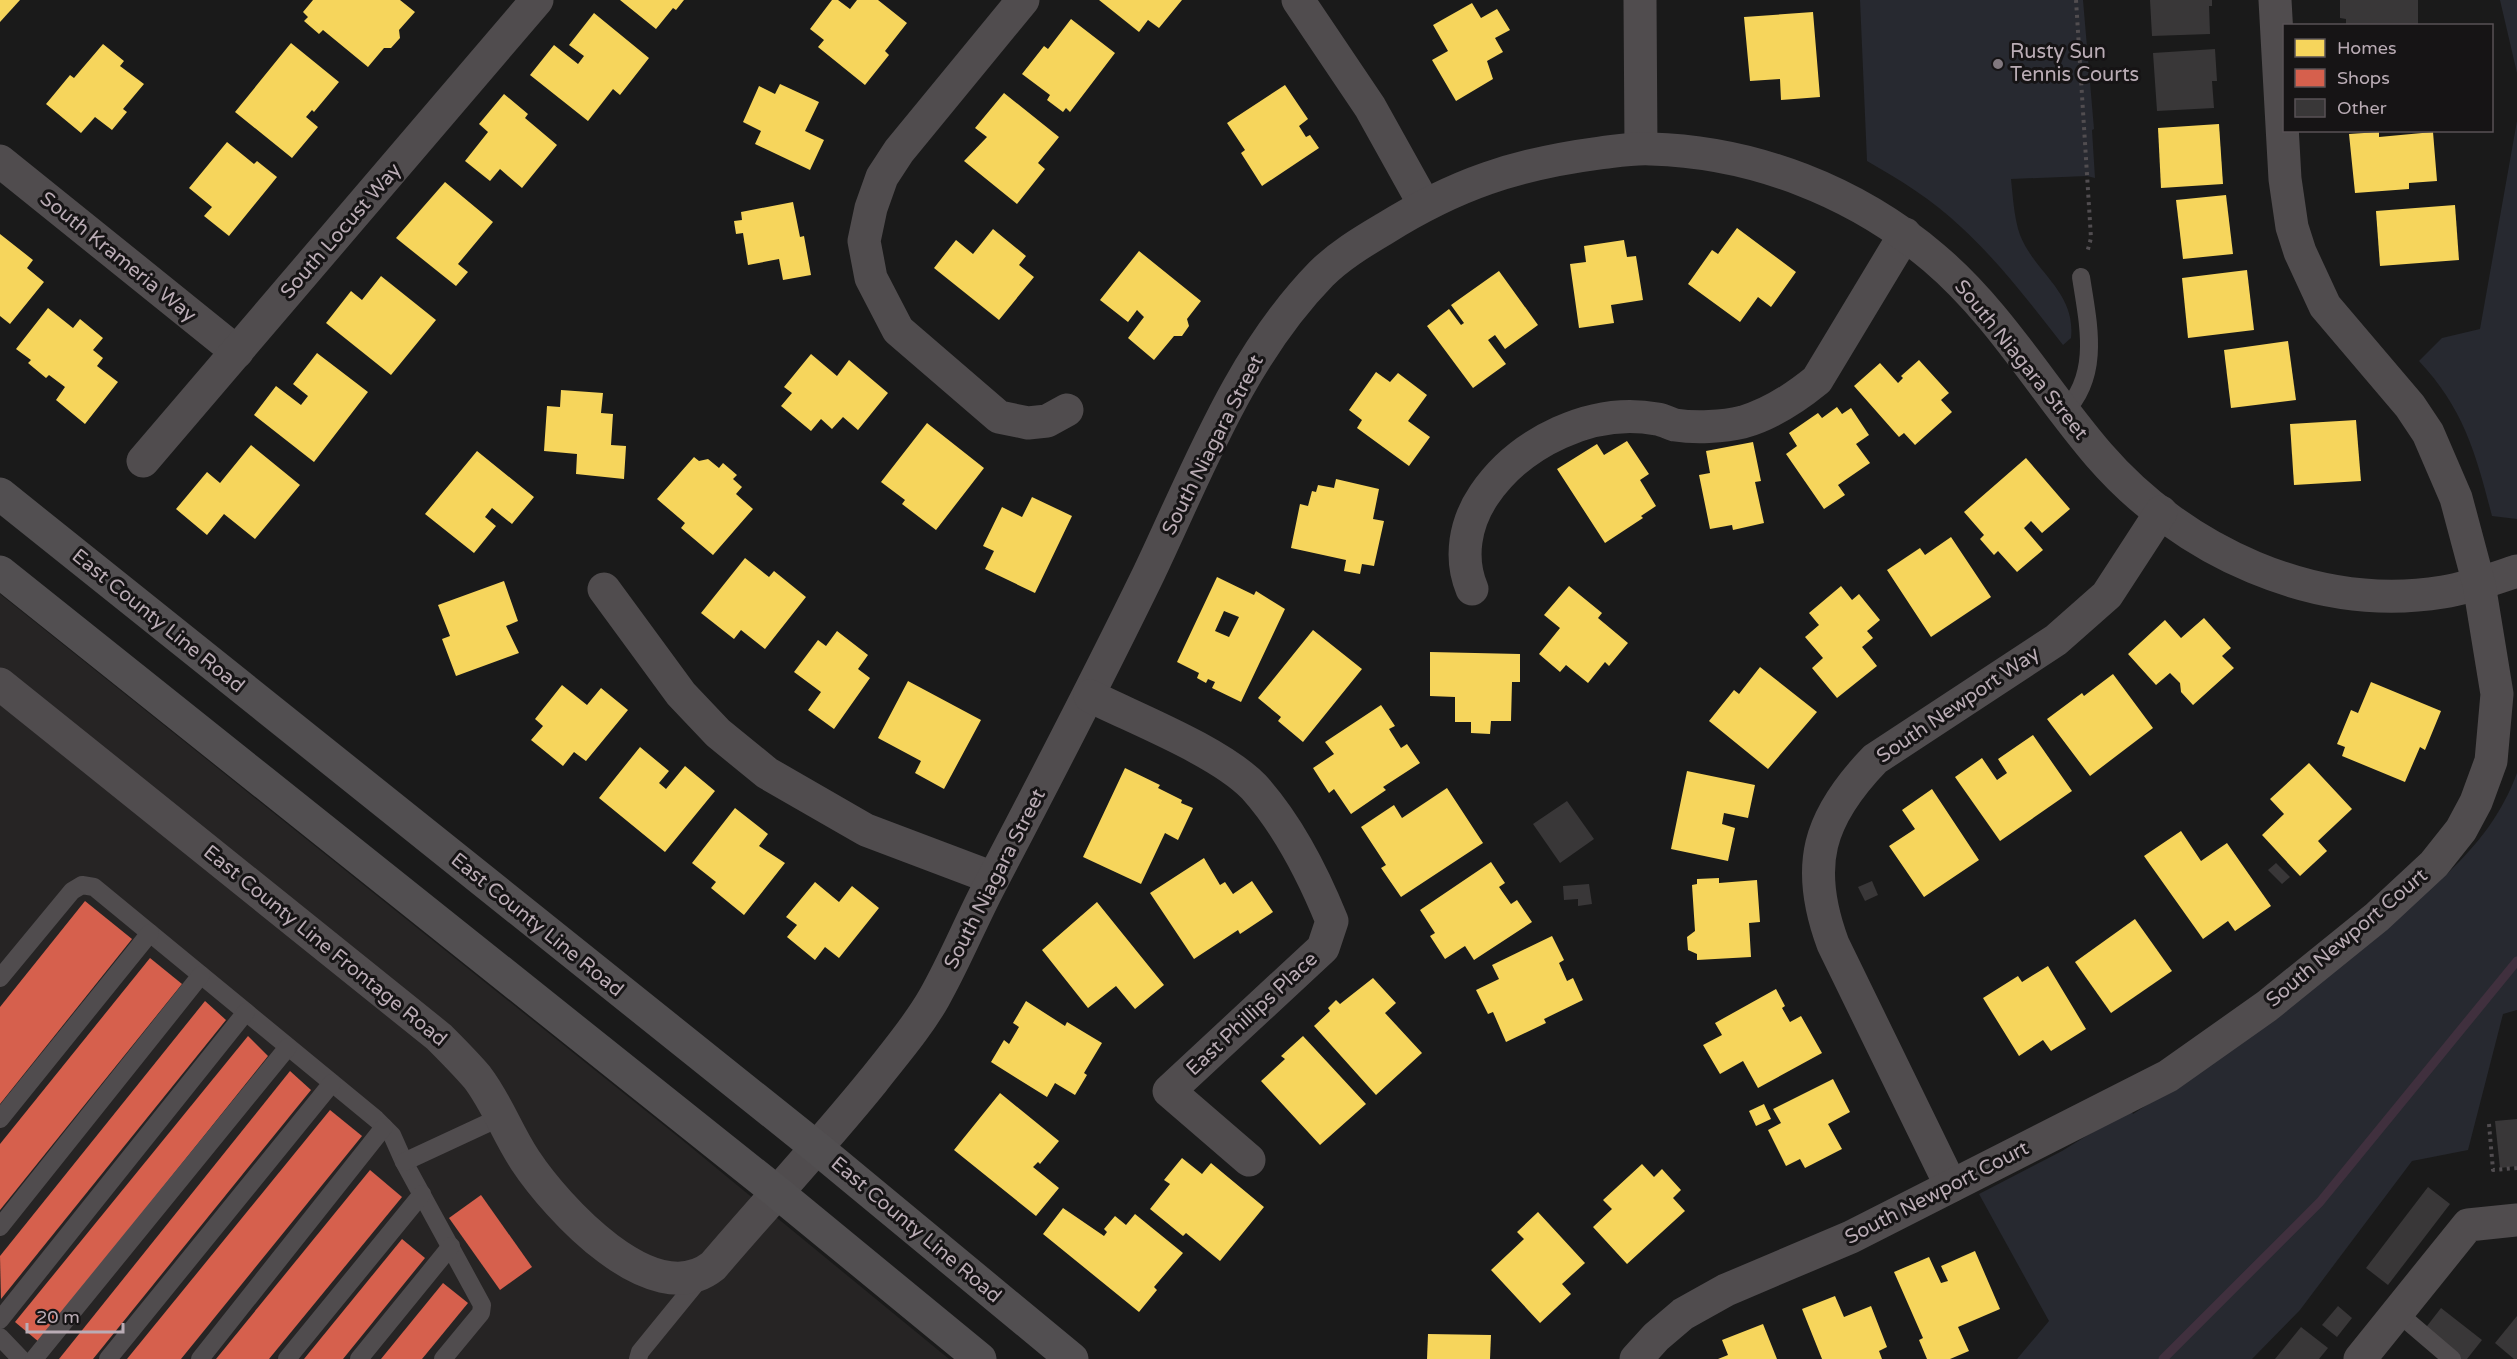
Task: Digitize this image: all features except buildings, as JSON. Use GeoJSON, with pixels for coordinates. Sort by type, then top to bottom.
{"type":"FeatureCollection","features":[{"type":"Feature","properties":{"kind":"main road","name":"East County Line Road"},"geometry":{"type":"LineString","coordinates":[[0,494],[816,1148],[1072,1359]]}},
{"type":"Feature","properties":{"kind":"main road"},"geometry":{"type":"LineString","coordinates":[[0,572],[778,1192],[980,1359]]}},
{"type":"Feature","properties":{"kind":"street","name":"South Locust Way"},"geometry":{"type":"LineString","coordinates":[[143,461],[537,0]]}},
{"type":"Feature","properties":{"kind":"street"},"geometry":{"type":"LineString","coordinates":[[1023,0],[899,151],[882,177],[864,241],[871,278],[898,330],[923,354],[999,417],[1028,423],[1047,421],[1067,410]]}},
{"type":"Feature","properties":{"kind":"street"},"geometry":{"type":"LineString","coordinates":[[1298,0],[1371,107],[1424,204]]}},
{"type":"Feature","properties":{"kind":"street"},"geometry":{"type":"LineString","coordinates":[[1640,0],[1641,148]]}},
{"type":"Feature","properties":{"kind":"street","name":"South Newport Court"},"geometry":{"type":"LineString","coordinates":[[1636,1359],[1656,1337],[1683,1314],[1726,1290],[1851,1237],[2168,1076],[2324,962],[2377,917],[2434,864],[2461,830],[2476,802],[2490,761],[2495,735],[2497,694],[2479,584],[2456,498],[2428,433],[2410,406],[2325,306],[2300,252],[2292,227],[2285,179],[2275,0]]}},
{"type":"Feature","properties":{"kind":"street","name":"South Niagara Street"},"geometry":{"type":"LineString","coordinates":[[778,1192],[924,1014],[1090,696],[1229,405],[1259,351],[1287,311],[1328,267],[1424,204],[1474,182],[1529,164],[1641,148],[1686,150],[1739,159],[1785,173],[1831,191],[1905,234],[1939,262],[1969,292],[2013,343],[2064,412],[2105,462],[2160,512],[2207,544],[2255,569],[2299,582],[2350,592],[2398,595],[2440,593],[2479,584],[2517,571]]}},
{"type":"Feature","properties":{"kind":"street","name":"South Krameria Way"},"geometry":{"type":"LineString","coordinates":[[0,161],[237,352]]}},
{"type":"Feature","properties":{"kind":"street"},"geometry":{"type":"LineString","coordinates":[[1472,590],[1465,573],[1464,553],[1475,507],[1493,482],[1515,459],[1548,437],[1596,421],[1623,417],[1658,419],[1676,425],[1718,426],[1742,422],[1769,412],[1797,396],[1818,380],[1905,234]]}},
{"type":"Feature","properties":{"kind":"street","name":"South Newport Way"},"geometry":{"type":"LineString","coordinates":[[1951,1186],[1830,935],[1823,916],[1818,883],[1820,843],[1851,784],[1875,759],[2056,640],[2082,620],[2107,595],[2160,512]]}},
{"type":"Feature","properties":{"kind":"street"},"geometry":{"type":"LineString","coordinates":[[604,589],[681,694],[718,733],[768,773],[866,830],[993,878]]}},
{"type":"Feature","properties":{"kind":"street","name":"East County Line Frontage Road"},"geometry":{"type":"LineString","coordinates":[[1,687],[439,1037],[477,1077],[503,1116],[526,1162],[563,1207],[596,1238],[633,1264],[664,1278],[681,1280],[705,1272]]}},
{"type":"Feature","properties":{"kind":"street","name":"East Phillips Place"},"geometry":{"type":"LineString","coordinates":[[1090,696],[1209,754],[1253,786],[1311,869],[1332,921],[1323,948],[1169,1091],[1249,1160]]}},
{"type":"Feature","properties":{"kind":"street"},"geometry":{"type":"LineString","coordinates":[[705,1272],[778,1192]]}},
{"type":"Feature","properties":{"kind":"street"},"geometry":{"type":"LineString","coordinates":[[2360,1359],[2468,1225],[2517,1220]]}},
{"type":"Feature","properties":{"kind":"lane"},"geometry":{"type":"LineString","coordinates":[[2064,412],[2075,401],[2084,383],[2088,360],[2089,334],[2081,277]]}},
{"type":"Feature","properties":{"kind":"lane"},"geometry":{"type":"LineString","coordinates":[[0,978],[72,891],[82,885],[94,886],[384,1127],[392,1135],[404,1162],[482,1305],[481,1313],[443,1359]]}},
{"type":"Feature","properties":{"kind":"lane"},"geometry":{"type":"LineString","coordinates":[[0,1119],[150,933]]}},
{"type":"Feature","properties":{"kind":"lane"},"geometry":{"type":"LineString","coordinates":[[0,1227],[201,975]]}},
{"type":"Feature","properties":{"kind":"lane"},"geometry":{"type":"LineString","coordinates":[[0,1320],[246,1012]]}},
{"type":"Feature","properties":{"kind":"lane"},"geometry":{"type":"LineString","coordinates":[[34,1359],[288,1047]]}},
{"type":"Feature","properties":{"kind":"lane"},"geometry":{"type":"LineString","coordinates":[[108,1359],[332,1083]]}},
{"type":"Feature","properties":{"kind":"lane"},"geometry":{"type":"LineString","coordinates":[[404,1162],[503,1116]]}},
{"type":"Feature","properties":{"kind":"lane"},"geometry":{"type":"LineString","coordinates":[[200,1359],[384,1127]]}},
{"type":"Feature","properties":{"kind":"lane"},"geometry":{"type":"LineString","coordinates":[[287,1359],[422,1194]]}},
{"type":"Feature","properties":{"kind":"lane"},"geometry":{"type":"LineString","coordinates":[[358,1359],[451,1246]]}},
{"type":"Feature","properties":{"kind":"lane"},"geometry":{"type":"LineString","coordinates":[[638,1359],[640,1352],[705,1272]]}},
{"type":"Feature","properties":{"kind":"lane"},"geometry":{"type":"LineString","coordinates":[[2398,1312],[2452,1359]]}},
{"type":"Feature","properties":{"kind":"lane"},"geometry":{"type":"LineString","coordinates":[[0,1337],[21,1359]]}},
{"type":"Feature","properties":{"kind":"path"},"geometry":{"type":"LineString","coordinates":[[2076,0],[2091,238],[2081,277]]}},
{"type":"Feature","properties":{"kind":"path"},"geometry":{"type":"LineString","coordinates":[[2489,1124],[2493,1170],[2517,1168]]}},
{"type":"Feature","properties":{"kind":"shaded area","name":"Rusty Sun Tennis Courts"},"geometry":{"type":"Polygon","coordinates":[[[1860,0],[2083,0],[2094,129],[2092,130],[2095,178],[2087,176],[2011,179],[2020,235],[2035,261],[2061,295],[2067,308],[2071,322],[2071,338],[2063,345],[2002,269],[1975,240],[1928,199],[1867,161],[1860,0]]]}},
{"type":"Feature","properties":{"kind":"shaded area"},"geometry":{"type":"Polygon","coordinates":[[[2500,0],[2517,0],[2517,73],[2500,0]]]}},
{"type":"Feature","properties":{"kind":"shaded area"},"geometry":{"type":"Polygon","coordinates":[[[2517,121],[2517,519],[2492,516],[2474,452],[2458,415],[2419,361],[2442,338],[2480,329],[2517,121]]]}},
{"type":"Feature","properties":{"kind":"shaded area"},"geometry":{"type":"Polygon","coordinates":[[[0,594],[681,1139],[949,1359],[0,1359],[0,594]]]}},
{"type":"Feature","properties":{"kind":"shaded area"},"geometry":{"type":"Polygon","coordinates":[[[2517,773],[2517,1010],[2503,1014],[2468,1150],[2412,1161],[2300,1310],[2252,1359],[2017,1359],[2049,1321],[1979,1194],[2062,1151],[2130,1109],[2133,1114],[2237,1046],[2447,874],[2488,828],[2504,802],[2517,773]]]}},
{"type":"Feature","properties":{"kind":"waterway"},"geometry":{"type":"LineString","coordinates":[[2163,1359],[2320,1202],[2517,961]]}},
{"type":"Feature","properties":{"kind":"place","name":"Rusty Sun Tennis Courts"},"geometry":{"type":"Point","coordinates":[1998,64]}}]}
